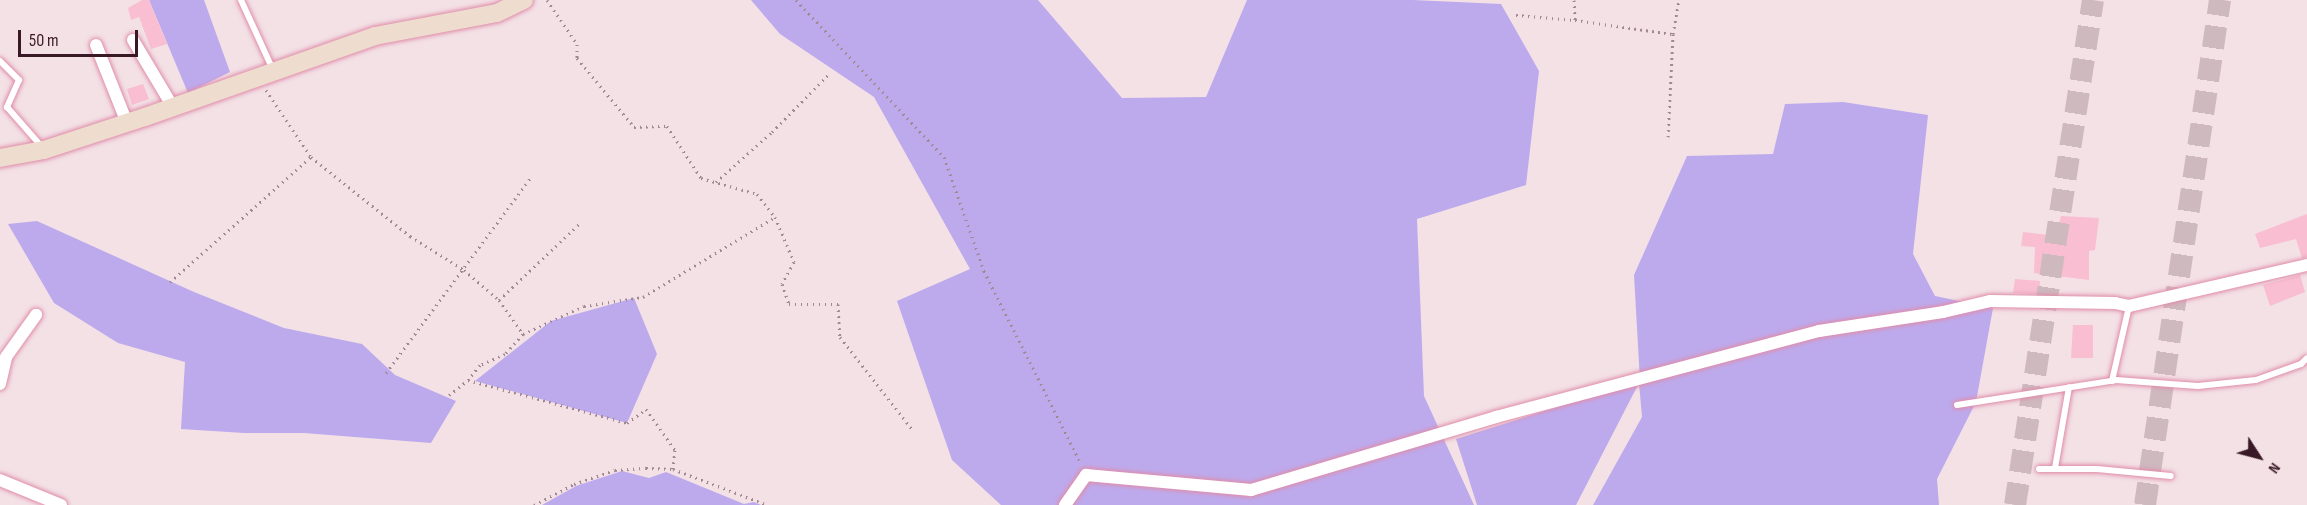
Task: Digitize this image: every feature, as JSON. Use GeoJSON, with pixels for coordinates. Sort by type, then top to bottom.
{"type":"FeatureCollection","features":[{"type":"Feature","properties":{"kind":"street"},"geometry":{"type":"LineString","coordinates":[[0,158],[44,150],[127,123],[375,36],[497,13],[524,0]]}},
{"type":"Feature","properties":{"kind":"street"},"geometry":{"type":"LineString","coordinates":[[133,40],[173,107]]}},
{"type":"Feature","properties":{"kind":"street"},"geometry":{"type":"LineString","coordinates":[[96,45],[127,123]]}},
{"type":"Feature","properties":{"kind":"street"},"geometry":{"type":"LineString","coordinates":[[1065,505],[1086,475],[1251,490],[1496,417],[1819,331],[1943,312],[1990,301],[2115,303],[2129,306],[2307,265]]}},
{"type":"Feature","properties":{"kind":"street"},"geometry":{"type":"LineString","coordinates":[[0,384],[6,357],[36,315]]}},
{"type":"Feature","properties":{"kind":"street"},"geometry":{"type":"LineString","coordinates":[[0,480],[61,505]]}},
{"type":"Feature","properties":{"kind":"lane"},"geometry":{"type":"LineString","coordinates":[[241,0],[265,73]]}},
{"type":"Feature","properties":{"kind":"lane"},"geometry":{"type":"LineString","coordinates":[[0,61],[19,80],[7,107],[44,150]]}},
{"type":"Feature","properties":{"kind":"lane"},"geometry":{"type":"LineString","coordinates":[[2112,381],[2129,306]]}},
{"type":"Feature","properties":{"kind":"lane"},"geometry":{"type":"LineString","coordinates":[[1957,405],[2112,381],[2198,386],[2246,381],[2301,364],[2307,358]]}},
{"type":"Feature","properties":{"kind":"lane"},"geometry":{"type":"LineString","coordinates":[[2055,468],[2069,387]]}},
{"type":"Feature","properties":{"kind":"lane"},"geometry":{"type":"LineString","coordinates":[[2038,469],[2097,469],[2171,476]]}},
{"type":"Feature","properties":{"kind":"path"},"geometry":{"type":"LineString","coordinates":[[547,0],[577,44],[577,58],[634,127],[667,126],[701,178],[756,194],[775,217],[795,262],[783,284],[789,304],[838,304],[840,337],[912,429]]}},
{"type":"Feature","properties":{"kind":"path"},"geometry":{"type":"LineString","coordinates":[[796,0],[944,157],[984,271],[1086,475]]}},
{"type":"Feature","properties":{"kind":"path"},"geometry":{"type":"LineString","coordinates":[[1574,0],[1575,20]]}},
{"type":"Feature","properties":{"kind":"path"},"geometry":{"type":"LineString","coordinates":[[1668,137],[1672,34],[1679,0]]}},
{"type":"Feature","properties":{"kind":"path"},"geometry":{"type":"LineString","coordinates":[[1516,15],[1575,20],[1672,34]]}},
{"type":"Feature","properties":{"kind":"path"},"geometry":{"type":"LineString","coordinates":[[265,73],[311,157],[410,236],[464,270],[499,300],[523,334]]}},
{"type":"Feature","properties":{"kind":"path"},"geometry":{"type":"LineString","coordinates":[[716,182],[772,132],[830,73]]}},
{"type":"Feature","properties":{"kind":"path"},"geometry":{"type":"LineString","coordinates":[[170,282],[311,157]]}},
{"type":"Feature","properties":{"kind":"path"},"geometry":{"type":"LineString","coordinates":[[386,373],[531,177]]}},
{"type":"Feature","properties":{"kind":"path"},"geometry":{"type":"LineString","coordinates":[[449,395],[468,380],[480,365],[505,354],[523,334],[584,306],[643,297],[775,217]]}},
{"type":"Feature","properties":{"kind":"path"},"geometry":{"type":"LineString","coordinates":[[499,300],[579,224]]}},
{"type":"Feature","properties":{"kind":"path"},"geometry":{"type":"LineString","coordinates":[[468,380],[627,423],[646,409],[675,450],[673,469]]}},
{"type":"Feature","properties":{"kind":"path"},"geometry":{"type":"LineString","coordinates":[[534,505],[574,484],[615,470],[673,469],[768,505]]}},
{"type":"Feature","properties":{"kind":"shaded area"},"geometry":{"type":"Polygon","coordinates":[[[149,0],[204,0],[230,72],[188,93],[149,0]]]}},
{"type":"Feature","properties":{"kind":"shaded area"},"geometry":{"type":"Polygon","coordinates":[[[751,0],[1038,0],[1122,98],[1206,97],[1247,0],[1413,0],[1501,4],[1539,71],[1526,185],[1417,219],[1424,396],[1474,505],[1001,505],[952,460],[897,301],[970,269],[874,97],[780,34],[751,0]]]}},
{"type":"Feature","properties":{"kind":"shaded area"},"geometry":{"type":"Polygon","coordinates":[[[1843,102],[1928,115],[1913,254],[1935,296],[1993,308],[1976,402],[1937,479],[1939,505],[1593,505],[1642,417],[1639,383],[1576,505],[1477,505],[1456,439],[1640,381],[1634,275],[1687,156],[1773,154],[1785,104],[1843,102]]]}},
{"type":"Feature","properties":{"kind":"shaded area"},"geometry":{"type":"Polygon","coordinates":[[[37,221],[194,292],[284,328],[362,344],[395,375],[456,401],[431,443],[304,433],[244,433],[181,429],[185,362],[118,343],[54,303],[8,224],[37,221]]]}},
{"type":"Feature","properties":{"kind":"shaded area"},"geometry":{"type":"Polygon","coordinates":[[[634,298],[657,354],[627,423],[475,381],[551,321],[634,298]]]}},
{"type":"Feature","properties":{"kind":"shaded area"},"geometry":{"type":"Polygon","coordinates":[[[622,471],[649,478],[666,472],[744,504],[754,502],[761,505],[542,505],[576,486],[622,471]]]}},
{"type":"Feature","properties":{"kind":"building"},"geometry":{"type":"Polygon","coordinates":[[[142,0],[149,0],[167,44],[151,49],[139,17],[131,20],[128,8],[142,0]]]}},
{"type":"Feature","properties":{"kind":"building"},"geometry":{"type":"Polygon","coordinates":[[[143,84],[149,99],[132,105],[127,89],[143,84]]]}},
{"type":"Feature","properties":{"kind":"building"},"geometry":{"type":"Polygon","coordinates":[[[2307,214],[2307,257],[2302,258],[2296,239],[2260,248],[2255,234],[2307,214]]]}},
{"type":"Feature","properties":{"kind":"building"},"geometry":{"type":"Polygon","coordinates":[[[2061,216],[2099,218],[2095,250],[2089,251],[2089,280],[2034,273],[2035,247],[2021,246],[2023,232],[2056,236],[2061,216]]]}},
{"type":"Feature","properties":{"kind":"building"},"geometry":{"type":"Polygon","coordinates":[[[2300,275],[2305,292],[2270,306],[2263,285],[2300,275]]]}},
{"type":"Feature","properties":{"kind":"building"},"geometry":{"type":"Polygon","coordinates":[[[2015,279],[2040,281],[2039,294],[2013,293],[2015,279]]]}},
{"type":"Feature","properties":{"kind":"building"},"geometry":{"type":"Polygon","coordinates":[[[2073,325],[2093,325],[2093,358],[2071,358],[2073,325]]]}},
{"type":"Feature","properties":{"kind":"tunnel"},"geometry":{"type":"LineString","coordinates":[[2015,505],[2093,0]]}},
{"type":"Feature","properties":{"kind":"tunnel"},"geometry":{"type":"LineString","coordinates":[[2145,505],[2220,0]]}}]}
